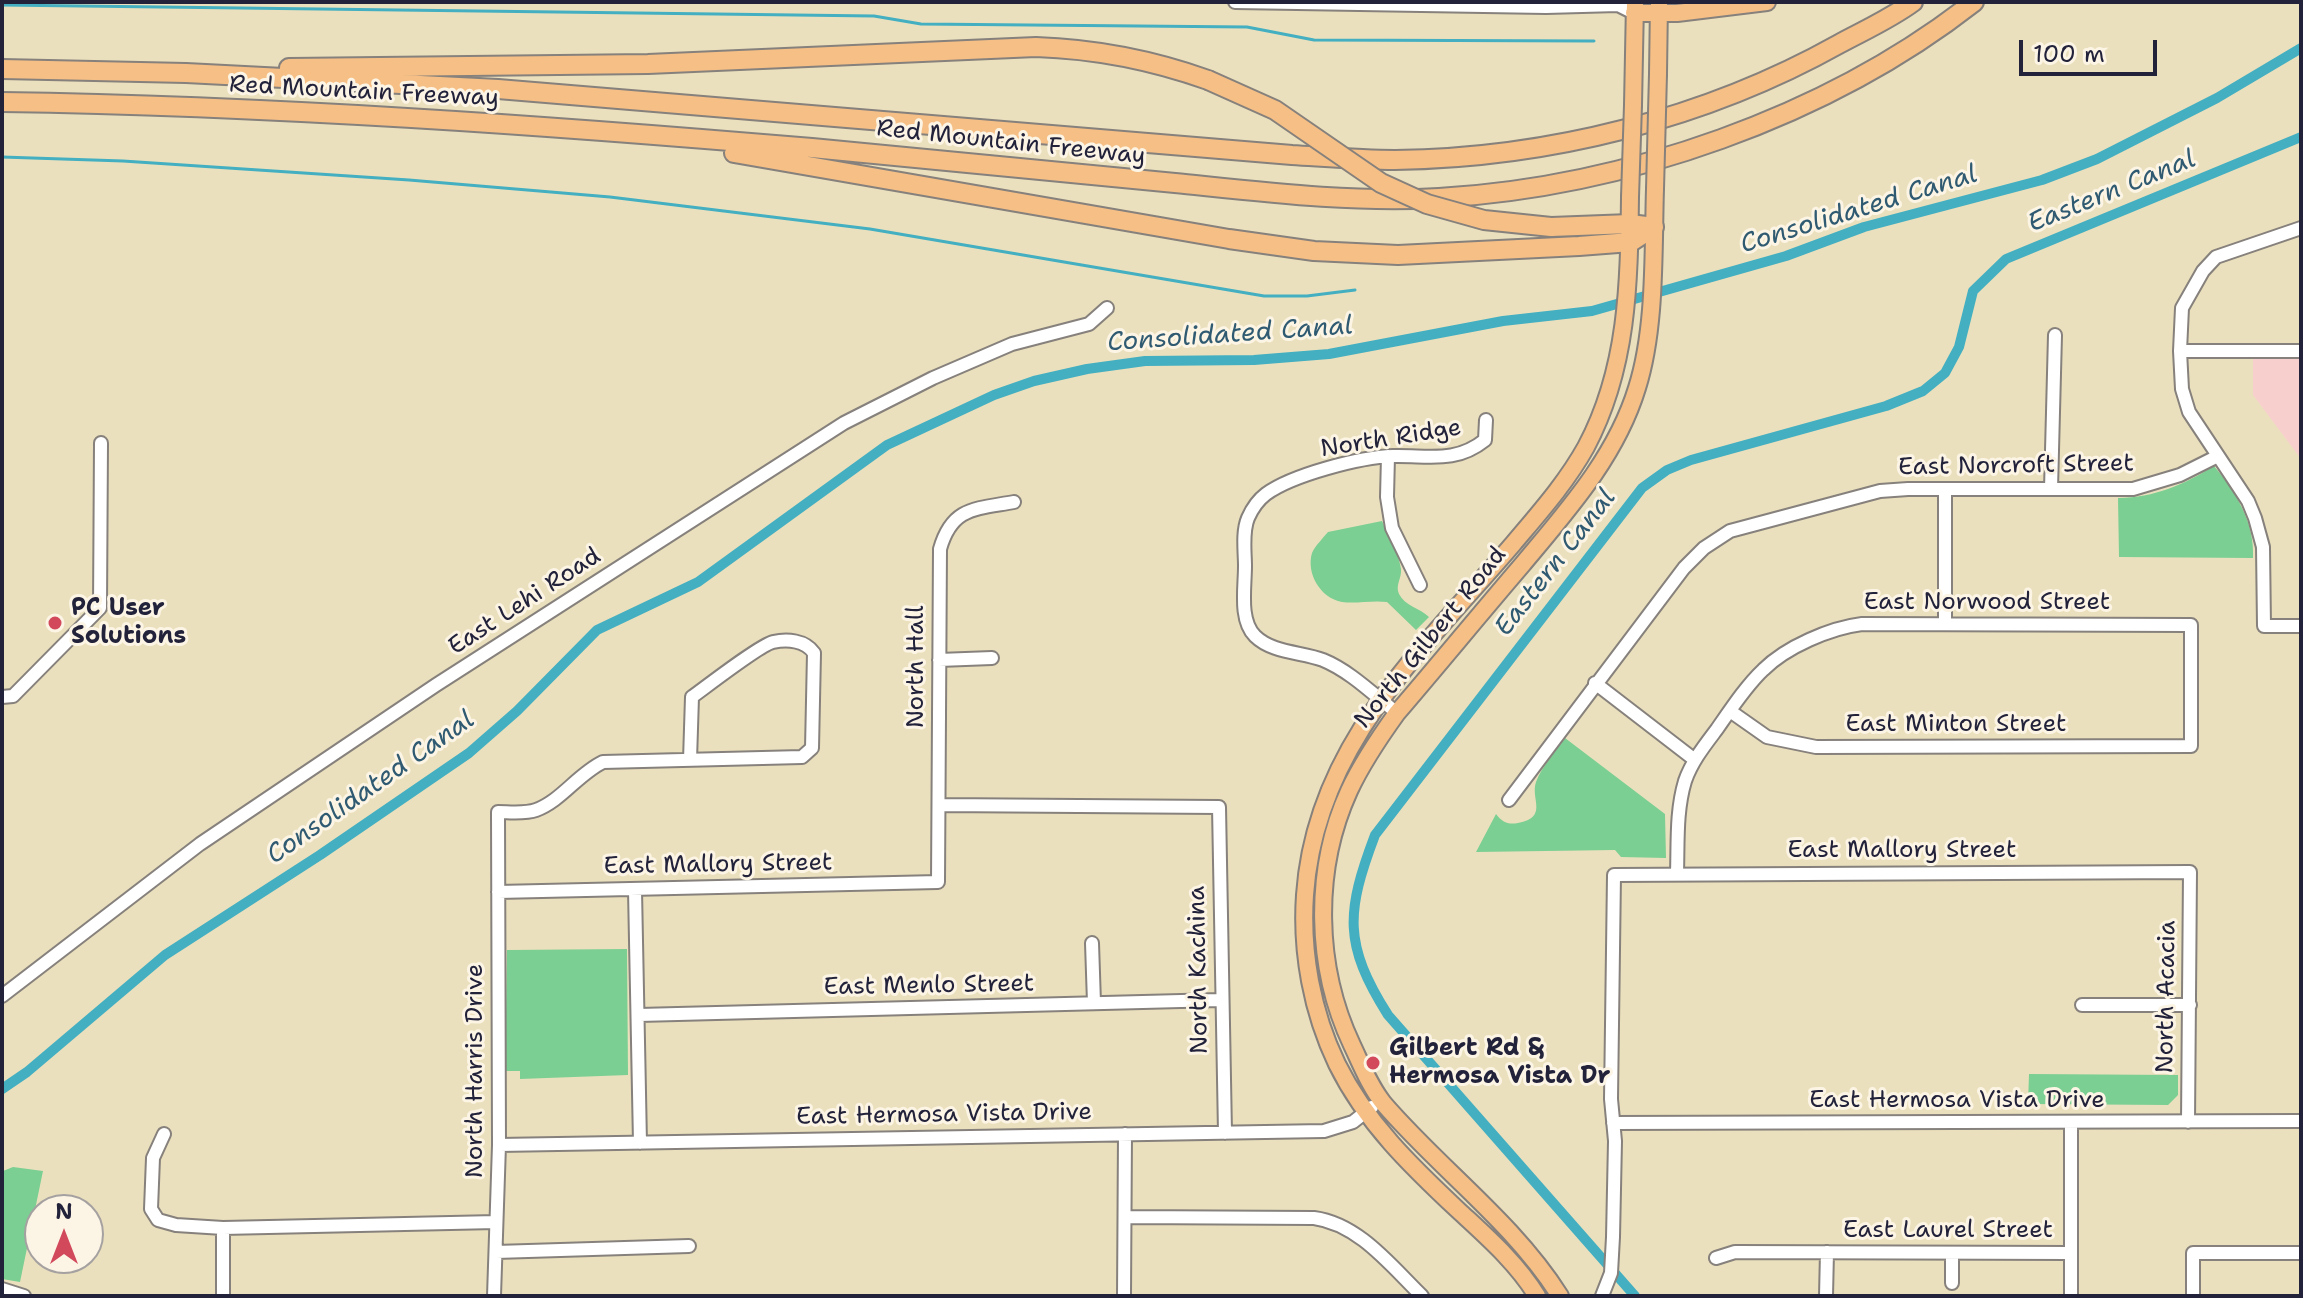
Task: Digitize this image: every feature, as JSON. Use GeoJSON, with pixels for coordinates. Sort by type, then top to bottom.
{"type":"FeatureCollection","features":[{"type":"Feature","properties":{"kind":"highway","name":"Red Mountain Freeway"},"geometry":{"type":"LineString","coordinates":[[2,69],[186,73],[498,89],[1292,155],[1397,160],[1537,147],[1611,133],[1699,108],[1790,71],[1913,2]]}},
{"type":"Feature","properties":{"kind":"highway","name":"Red Mountain Freeway"},"geometry":{"type":"LineString","coordinates":[[2,102],[399,116],[581,129],[1287,194],[1367,199],[1441,198],[1577,178],[1653,161],[1753,127],[1797,109],[1868,72],[1974,2]]}},
{"type":"Feature","properties":{"kind":"highway"},"geometry":{"type":"LineString","coordinates":[[186,73],[332,66],[648,64],[1036,47],[1085,50],[1136,58],[1208,80],[1275,110],[1381,183],[1427,204],[1510,225],[1630,233]]}},
{"type":"Feature","properties":{"kind":"highway"},"geometry":{"type":"LineString","coordinates":[[581,129],[625,141],[801,163],[1302,249],[1363,254],[1445,254],[1630,233],[1654,227]]}},
{"type":"Feature","properties":{"kind":"main road"},"geometry":{"type":"LineString","coordinates":[[1627,6],[1659,8],[1767,2]]}},
{"type":"Feature","properties":{"kind":"main road","name":"North Gilbert Road"},"geometry":{"type":"LineString","coordinates":[[1537,1296],[1506,1256],[1423,1177],[1365,1113],[1336,1062],[1321,1022],[1307,960],[1304,909],[1311,843],[1322,807],[1345,754],[1380,700],[1566,479],[1587,445],[1605,404],[1618,364],[1629,283],[1634,81],[1627,6]]}},
{"type":"Feature","properties":{"kind":"main road","name":"North Gilbert Road"},"geometry":{"type":"LineString","coordinates":[[1560,1296],[1510,1229],[1438,1162],[1381,1100],[1343,1026],[1327,969],[1323,932],[1329,856],[1348,793],[1376,743],[1397,713],[1580,495],[1596,472],[1637,391],[1652,273],[1659,8]]}},
{"type":"Feature","properties":{"kind":"street"},"geometry":{"type":"LineString","coordinates":[[1235,2],[1627,6]]}},
{"type":"Feature","properties":{"kind":"street"},"geometry":{"type":"LineString","coordinates":[[2301,228],[2216,257],[2203,271],[2182,308],[2180,351],[2182,389],[2189,412],[2248,501],[2262,539],[2264,626],[2301,626]]}},
{"type":"Feature","properties":{"kind":"street","name":"East Lehi Road"},"geometry":{"type":"LineString","coordinates":[[3,993],[200,844],[436,685],[844,423],[933,378],[1012,344],[1089,324],[1107,308]]}},
{"type":"Feature","properties":{"kind":"street"},"geometry":{"type":"LineString","coordinates":[[2051,489],[2055,335]]}},
{"type":"Feature","properties":{"kind":"street"},"geometry":{"type":"LineString","coordinates":[[2180,351],[2301,351]]}},
{"type":"Feature","properties":{"kind":"street","name":"North Ridge"},"geometry":{"type":"LineString","coordinates":[[1397,713],[1325,661],[1272,647],[1249,629],[1245,612],[1246,522],[1254,506],[1266,494],[1321,470],[1388,456],[1451,456],[1471,451],[1485,440],[1486,420]]}},
{"type":"Feature","properties":{"kind":"street"},"geometry":{"type":"LineString","coordinates":[[2,697],[13,696],[100,608],[101,443]]}},
{"type":"Feature","properties":{"kind":"street"},"geometry":{"type":"LineString","coordinates":[[1388,456],[1387,497],[1392,528],[1420,585]]}},
{"type":"Feature","properties":{"kind":"street","name":"East Norcroft Street"},"geometry":{"type":"LineString","coordinates":[[1509,800],[1684,568],[1704,548],[1730,531],[1880,491],[2133,489],[2180,475],[2218,456]]}},
{"type":"Feature","properties":{"kind":"street"},"geometry":{"type":"LineString","coordinates":[[1945,490],[1945,624]]}},
{"type":"Feature","properties":{"kind":"street","name":"North Hall"},"geometry":{"type":"LineString","coordinates":[[938,882],[940,549],[946,528],[960,515],[976,508],[1014,502]]}},
{"type":"Feature","properties":{"kind":"street","name":"East Norwood Street"},"geometry":{"type":"LineString","coordinates":[[1677,873],[1680,803],[1686,778],[1695,760],[1763,669],[1790,651],[1839,627],[1862,624],[2191,625],[2191,746]]}},
{"type":"Feature","properties":{"kind":"street"},"geometry":{"type":"LineString","coordinates":[[770,642],[802,642],[808,645],[814,653],[812,748],[802,757],[690,760],[692,697],[770,642]]}},
{"type":"Feature","properties":{"kind":"street"},"geometry":{"type":"LineString","coordinates":[[939,660],[992,658]]}},
{"type":"Feature","properties":{"kind":"street"},"geometry":{"type":"LineString","coordinates":[[1595,683],[1695,760]]}},
{"type":"Feature","properties":{"kind":"street","name":"East Minton Street"},"geometry":{"type":"LineString","coordinates":[[1730,711],[1767,737],[1816,747],[2191,746]]}},
{"type":"Feature","properties":{"kind":"street","name":"North Harris Drive"},"geometry":{"type":"LineString","coordinates":[[494,1296],[499,1145],[498,812],[532,812],[547,805],[590,768],[603,762],[690,760]]}},
{"type":"Feature","properties":{"kind":"street","name":"North Kachina"},"geometry":{"type":"LineString","coordinates":[[939,805],[1219,807],[1220,1000],[1225,1133]]}},
{"type":"Feature","properties":{"kind":"street","name":"East Mallory Street"},"geometry":{"type":"LineString","coordinates":[[1613,1123],[1614,875],[2190,872]]}},
{"type":"Feature","properties":{"kind":"street","name":"North Acacia"},"geometry":{"type":"LineString","coordinates":[[2188,1122],[2190,872]]}},
{"type":"Feature","properties":{"kind":"street","name":"East Mallory Street"},"geometry":{"type":"LineString","coordinates":[[498,892],[938,882]]}},
{"type":"Feature","properties":{"kind":"street"},"geometry":{"type":"LineString","coordinates":[[635,890],[640,1143]]}},
{"type":"Feature","properties":{"kind":"street"},"geometry":{"type":"LineString","coordinates":[[1092,943],[1094,1003]]}},
{"type":"Feature","properties":{"kind":"street","name":"East Menlo Street"},"geometry":{"type":"LineString","coordinates":[[639,1015],[1220,1000]]}},
{"type":"Feature","properties":{"kind":"street"},"geometry":{"type":"LineString","coordinates":[[2082,1005],[2190,1005]]}},
{"type":"Feature","properties":{"kind":"street","name":"East Hermosa Vista Drive"},"geometry":{"type":"LineString","coordinates":[[499,1145],[1324,1131],[1353,1122],[1381,1100]]}},
{"type":"Feature","properties":{"kind":"street","name":"East Hermosa Vista Drive"},"geometry":{"type":"LineString","coordinates":[[1613,1123],[2301,1121]]}},
{"type":"Feature","properties":{"kind":"street"},"geometry":{"type":"LineString","coordinates":[[2071,1122],[2071,1296]]}},
{"type":"Feature","properties":{"kind":"street"},"geometry":{"type":"LineString","coordinates":[[1605,1292],[1613,1254],[1613,1123]]}},
{"type":"Feature","properties":{"kind":"street"},"geometry":{"type":"LineString","coordinates":[[164,1134],[153,1158],[151,1209],[158,1220],[176,1225],[223,1228],[496,1222]]}},
{"type":"Feature","properties":{"kind":"street"},"geometry":{"type":"LineString","coordinates":[[1124,1296],[1125,1134]]}},
{"type":"Feature","properties":{"kind":"street"},"geometry":{"type":"LineString","coordinates":[[1125,1217],[1314,1218],[1333,1221],[1350,1229],[1422,1296]]}},
{"type":"Feature","properties":{"kind":"street"},"geometry":{"type":"LineString","coordinates":[[223,1228],[223,1296]]}},
{"type":"Feature","properties":{"kind":"street"},"geometry":{"type":"LineString","coordinates":[[496,1252],[689,1246]]}},
{"type":"Feature","properties":{"kind":"street","name":"East Laurel Street"},"geometry":{"type":"LineString","coordinates":[[1716,1258],[1735,1252],[2070,1253]]}},
{"type":"Feature","properties":{"kind":"street"},"geometry":{"type":"LineString","coordinates":[[1826,1296],[1827,1252]]}},
{"type":"Feature","properties":{"kind":"street"},"geometry":{"type":"LineString","coordinates":[[1952,1253],[1952,1283]]}},
{"type":"Feature","properties":{"kind":"street"},"geometry":{"type":"LineString","coordinates":[[2193,1296],[2193,1253],[2301,1253]]}},
{"type":"Feature","properties":{"kind":"street"},"geometry":{"type":"LineString","coordinates":[[2,1289],[24,1296]]}},
{"type":"Feature","properties":{"kind":"shaded area"},"geometry":{"type":"Polygon","coordinates":[[[2253,351],[2301,351],[2301,459],[2253,395],[2253,351]]]}},
{"type":"Feature","properties":{"kind":"green space"},"geometry":{"type":"Polygon","coordinates":[[[2214,466],[2230,486],[2247,520],[2253,558],[2119,557],[2118,498],[2144,496],[2169,489],[2214,466]]]}},
{"type":"Feature","properties":{"kind":"green space"},"geometry":{"type":"Polygon","coordinates":[[[1382,521],[1400,563],[1399,594],[1429,617],[1416,630],[1387,602],[1334,600],[1321,590],[1313,576],[1312,553],[1328,532],[1382,521]]]}},
{"type":"Feature","properties":{"kind":"green space"},"geometry":{"type":"Polygon","coordinates":[[[1565,738],[1665,814],[1666,858],[1621,857],[1615,850],[1476,852],[1496,814],[1511,824],[1533,816],[1536,812],[1536,782],[1565,738]]]}},
{"type":"Feature","properties":{"kind":"green space"},"geometry":{"type":"Polygon","coordinates":[[[627,949],[628,1075],[520,1079],[520,1071],[505,1071],[507,950],[627,949]]]}},
{"type":"Feature","properties":{"kind":"green space"},"geometry":{"type":"Polygon","coordinates":[[[2029,1074],[2178,1075],[2178,1095],[2168,1105],[2028,1104],[2029,1074]]]}},
{"type":"Feature","properties":{"kind":"green space"},"geometry":{"type":"Polygon","coordinates":[[[13,1167],[43,1171],[38,1194],[24,1194],[24,1263],[20,1282],[2,1279],[3,1171],[13,1167]]]}},
{"type":"Feature","properties":{"kind":"waterway"},"geometry":{"type":"LineString","coordinates":[[2,5],[874,16],[921,24],[1247,27],[1314,40],[1594,41]]}},
{"type":"Feature","properties":{"kind":"waterway","name":"Consolidated Canal"},"geometry":{"type":"LineString","coordinates":[[2,1089],[27,1072],[165,955],[320,855],[469,753],[517,711],[597,630],[698,582],[887,445],[994,395],[1034,381],[1087,369],[1145,361],[1254,360],[1329,354],[1503,321],[1592,311],[1786,256],[1864,227],[2042,180],[2097,159],[2217,98],[2301,48]]}},
{"type":"Feature","properties":{"kind":"waterway","name":"Eastern Canal"},"geometry":{"type":"LineString","coordinates":[[1635,1296],[1388,1015],[1373,990],[1356,947],[1354,927],[1358,886],[1375,835],[1642,488],[1667,470],[1691,460],[1886,406],[1923,391],[1945,373],[1959,347],[1973,291],[2006,259],[2301,137]]}},
{"type":"Feature","properties":{"kind":"waterway"},"geometry":{"type":"LineString","coordinates":[[2,157],[123,161],[610,197],[870,229],[1264,296],[1307,296],[1355,290]]}},
{"type":"Feature","properties":{"kind":"place","name":"PC User Solutions"},"geometry":{"type":"Point","coordinates":[55,623]}},
{"type":"Feature","properties":{"kind":"place","name":"Gilbert Rd & Hermosa Vista Dr"},"geometry":{"type":"Point","coordinates":[1373,1063]}}]}
